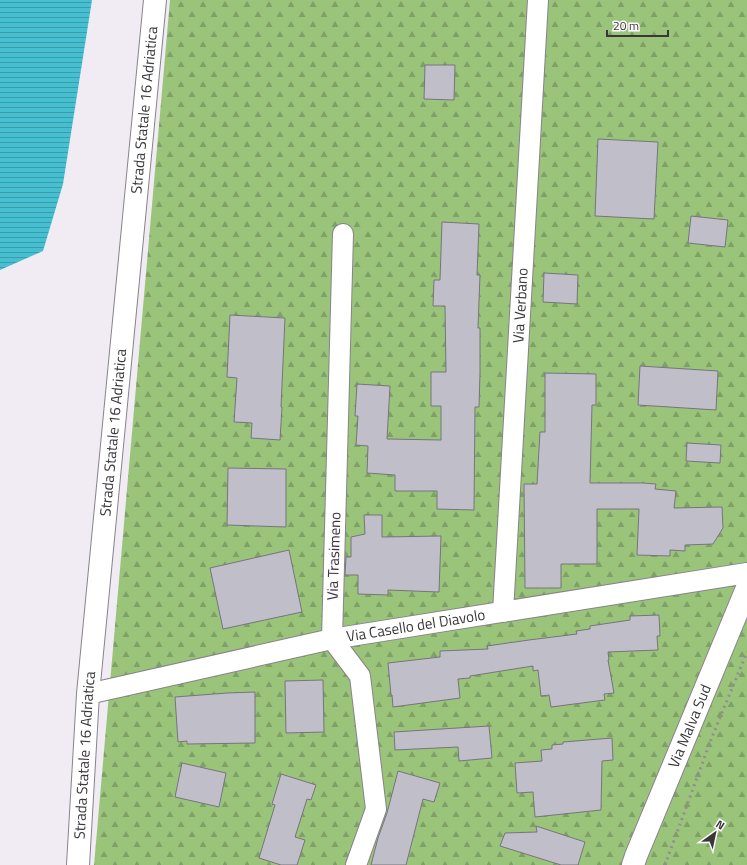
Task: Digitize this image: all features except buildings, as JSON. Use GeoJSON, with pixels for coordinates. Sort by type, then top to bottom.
{"type":"FeatureCollection","features":[{"type":"Feature","properties":{"kind":"main road","name":"Strada Statale 16 Adriatica"},"geometry":{"type":"LineString","coordinates":[[78,865],[88,694],[154,0]]}},
{"type":"Feature","properties":{"kind":"main road","name":"Via Malva Sud"},"geometry":{"type":"LineString","coordinates":[[633,865],[747,588]]}},
{"type":"Feature","properties":{"kind":"street","name":"Via Verbano"},"geometry":{"type":"LineString","coordinates":[[503,612],[538,0]]}},
{"type":"Feature","properties":{"kind":"street","name":"Via Trasimeno"},"geometry":{"type":"LineString","coordinates":[[332,639],[344,234]]}},
{"type":"Feature","properties":{"kind":"street","name":"Via Casello del Diavolo"},"geometry":{"type":"LineString","coordinates":[[88,694],[332,639],[747,573]]}},
{"type":"Feature","properties":{"kind":"street"},"geometry":{"type":"LineString","coordinates":[[332,639],[360,676],[376,809],[356,865]]}},
{"type":"Feature","properties":{"kind":"green space"},"geometry":{"type":"Polygon","coordinates":[[[170,0],[747,0],[747,865],[94,865],[170,0]]]}},
{"type":"Feature","properties":{"kind":"water"},"geometry":{"type":"Polygon","coordinates":[[[0,0],[92,0],[63,184],[43,251],[0,270],[0,0]]]}},
{"type":"Feature","properties":{"kind":"railway"},"geometry":{"type":"LineString","coordinates":[[665,865],[712,737],[747,652]]}}]}
